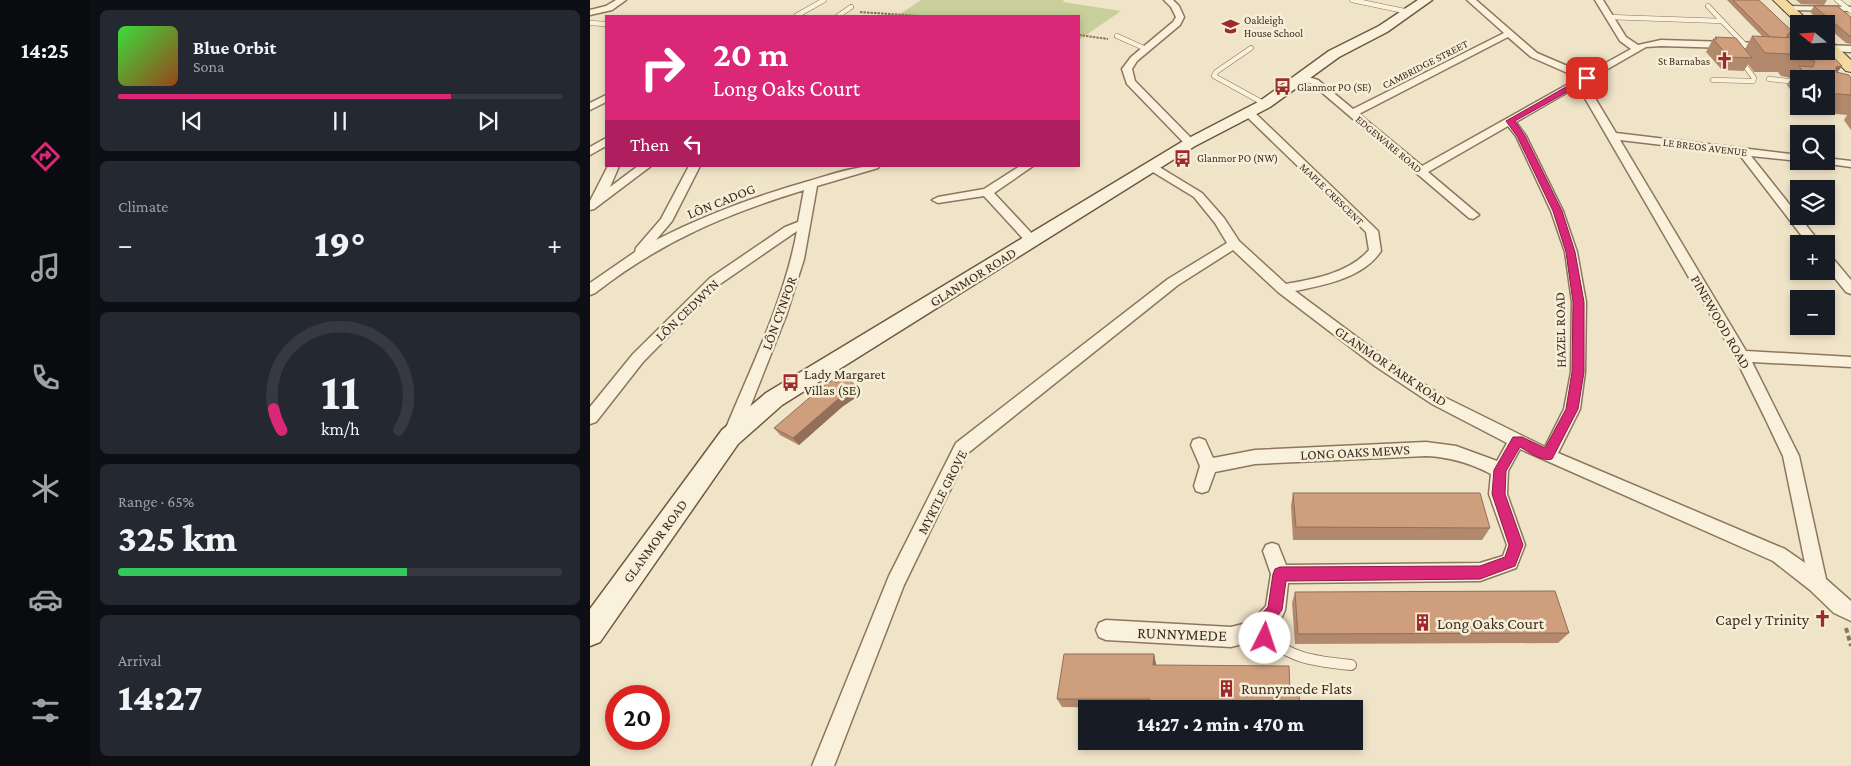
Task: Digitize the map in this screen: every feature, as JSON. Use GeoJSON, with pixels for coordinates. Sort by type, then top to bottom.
{"type":"FeatureCollection","features":[{"type":"Feature","properties":{"kind":"main road"},"geometry":{"type":"LineString","coordinates":[[1783,4],[1795,15]]}},
{"type":"Feature","properties":{"kind":"main road"},"geometry":{"type":"LineString","coordinates":[[1835,53],[1851,68]]}},
{"type":"Feature","properties":{"kind":"street"},"geometry":{"type":"LineString","coordinates":[[590,13],[609,8],[622,0]]}},
{"type":"Feature","properties":{"kind":"street"},"geometry":{"type":"LineString","coordinates":[[1168,0],[1175,6],[1180,17],[1177,23],[1134,59],[1128,69],[1130,82],[1190,143]]}},
{"type":"Feature","properties":{"kind":"street","name":"GLANMOR ROAD"},"geometry":{"type":"LineString","coordinates":[[590,632],[730,437],[774,399],[1190,143],[1265,104],[1334,54],[1382,29],[1426,0]]}},
{"type":"Feature","properties":{"kind":"street"},"geometry":{"type":"LineString","coordinates":[[1470,0],[1534,55],[1587,78]]}},
{"type":"Feature","properties":{"kind":"street"},"geometry":{"type":"LineString","coordinates":[[1599,0],[1623,39],[1636,48]]}},
{"type":"Feature","properties":{"kind":"street"},"geometry":{"type":"LineString","coordinates":[[1783,4],[1850,10]]}},
{"type":"Feature","properties":{"kind":"street","name":"CAMBRIDGE STREET"},"geometry":{"type":"LineString","coordinates":[[1352,114],[1508,34]]}},
{"type":"Feature","properties":{"kind":"street"},"geometry":{"type":"LineString","coordinates":[[1421,172],[1587,78],[1636,48],[1651,43],[1790,47]]}},
{"type":"Feature","properties":{"kind":"street"},"geometry":{"type":"LineString","coordinates":[[1835,48],[1851,50]]}},
{"type":"Feature","properties":{"kind":"street","name":"EDGEWARE ROAD"},"geometry":{"type":"LineString","coordinates":[[1302,78],[1315,82],[1473,214]]}},
{"type":"Feature","properties":{"kind":"street","name":"PINEWOOD ROAD"},"geometry":{"type":"LineString","coordinates":[[1587,78],[1584,88],[1742,356],[1791,456],[1817,584]]}},
{"type":"Feature","properties":{"kind":"street"},"geometry":{"type":"LineString","coordinates":[[590,107],[605,99]]}},
{"type":"Feature","properties":{"kind":"street","name":"MAPLE CRESCENT"},"geometry":{"type":"LineString","coordinates":[[1249,113],[1372,231],[1375,251],[1365,263],[1326,280],[1283,289]]}},
{"type":"Feature","properties":{"kind":"street","name":"HAZEL ROAD"},"geometry":{"type":"LineString","coordinates":[[1510,121],[1521,136],[1557,211],[1571,252],[1579,302],[1578,372],[1572,409],[1548,456]]}},
{"type":"Feature","properties":{"kind":"street","name":"LE BREOS AVENUE"},"geometry":{"type":"LineString","coordinates":[[1612,136],[1790,157]]}},
{"type":"Feature","properties":{"kind":"street"},"geometry":{"type":"LineString","coordinates":[[590,152],[605,143]]}},
{"type":"Feature","properties":{"kind":"street"},"geometry":{"type":"LineString","coordinates":[[1742,152],[1808,235]]}},
{"type":"Feature","properties":{"kind":"street"},"geometry":{"type":"LineString","coordinates":[[1835,162],[1851,164]]}},
{"type":"Feature","properties":{"kind":"street"},"geometry":{"type":"LineString","coordinates":[[594,203],[613,167]]}},
{"type":"Feature","properties":{"kind":"street"},"geometry":{"type":"LineString","coordinates":[[594,203],[645,167]]}},
{"type":"Feature","properties":{"kind":"street","name":"LÔN CADOG"},"geometry":{"type":"LineString","coordinates":[[590,290],[655,246],[708,221],[781,193],[871,167]]}},
{"type":"Feature","properties":{"kind":"street"},"geometry":{"type":"LineString","coordinates":[[938,200],[987,192],[1026,167]]}},
{"type":"Feature","properties":{"kind":"street","name":"GLANMOR PARK ROAD"},"geometry":{"type":"LineString","coordinates":[[1152,168],[1198,195],[1220,221],[1234,244],[1283,289],[1380,362],[1438,400],[1548,456],[1779,555],[1817,584],[1840,606],[1851,612]]}},
{"type":"Feature","properties":{"kind":"street"},"geometry":{"type":"LineString","coordinates":[[633,260],[666,221],[695,169]]}},
{"type":"Feature","properties":{"kind":"street","name":"LÔN CYNFOR"},"geometry":{"type":"LineString","coordinates":[[730,437],[779,316],[798,259],[811,185]]}},
{"type":"Feature","properties":{"kind":"street"},"geometry":{"type":"LineString","coordinates":[[987,192],[1032,241]]}},
{"type":"Feature","properties":{"kind":"street","name":"LÔN CEDWYN"},"geometry":{"type":"LineString","coordinates":[[590,418],[638,358],[715,281],[789,230],[804,224]]}},
{"type":"Feature","properties":{"kind":"street","name":"MYRTLE GROVE"},"geometry":{"type":"LineString","coordinates":[[823,766],[896,582],[962,448],[1173,282],[1234,244]]}},
{"type":"Feature","properties":{"kind":"street"},"geometry":{"type":"LineString","coordinates":[[1835,269],[1851,289]]}},
{"type":"Feature","properties":{"kind":"street"},"geometry":{"type":"LineString","coordinates":[[1742,356],[1851,362]]}},
{"type":"Feature","properties":{"kind":"street"},"geometry":{"type":"LineString","coordinates":[[1280,574],[1480,572],[1510,562],[1516,545],[1498,494],[1500,470],[1518,440]]}},
{"type":"Feature","properties":{"kind":"street"},"geometry":{"type":"LineString","coordinates":[[1199,446],[1208,466],[1202,486]]}},
{"type":"Feature","properties":{"kind":"street","name":"LONG OAKS MEWS"},"geometry":{"type":"LineString","coordinates":[[1208,466],[1255,457],[1448,450],[1469,455],[1500,470]]}},
{"type":"Feature","properties":{"kind":"street"},"geometry":{"type":"LineString","coordinates":[[1257,630],[1275,610],[1280,574],[1272,551]]}},
{"type":"Feature","properties":{"kind":"street","name":"RUNNYMEDE"},"geometry":{"type":"LineString","coordinates":[[1106,630],[1231,637],[1257,630]]}},
{"type":"Feature","properties":{"kind":"lane"},"geometry":{"type":"LineString","coordinates":[[798,15],[824,0]]}},
{"type":"Feature","properties":{"kind":"lane"},"geometry":{"type":"LineString","coordinates":[[1352,0],[1409,12]]}},
{"type":"Feature","properties":{"kind":"lane"},"geometry":{"type":"LineString","coordinates":[[1837,0],[1850,10]]}},
{"type":"Feature","properties":{"kind":"lane"},"geometry":{"type":"LineString","coordinates":[[1708,6],[1746,46]]}},
{"type":"Feature","properties":{"kind":"lane"},"geometry":{"type":"LineString","coordinates":[[840,15],[849,9]]}},
{"type":"Feature","properties":{"kind":"lane"},"geometry":{"type":"LineString","coordinates":[[1609,17],[1722,21]]}},
{"type":"Feature","properties":{"kind":"lane"},"geometry":{"type":"LineString","coordinates":[[590,23],[605,24]]}},
{"type":"Feature","properties":{"kind":"lane"},"geometry":{"type":"LineString","coordinates":[[1117,36],[1146,49]]}},
{"type":"Feature","properties":{"kind":"lane"},"geometry":{"type":"LineString","coordinates":[[1713,80],[1753,81],[1754,78],[1730,46]]}},
{"type":"Feature","properties":{"kind":"lane"},"geometry":{"type":"LineString","coordinates":[[1251,48],[1216,72],[1214,76],[1265,104]]}},
{"type":"Feature","properties":{"kind":"lane"},"geometry":{"type":"LineString","coordinates":[[1769,79],[1790,81]]}},
{"type":"Feature","properties":{"kind":"lane"},"geometry":{"type":"LineString","coordinates":[[1257,630],[1273,645],[1301,660],[1351,665]]}},
{"type":"Feature","properties":{"kind":"path"},"geometry":{"type":"LineString","coordinates":[[849,9],[909,15]]}},
{"type":"Feature","properties":{"kind":"path"},"geometry":{"type":"LineString","coordinates":[[1080,35],[1128,41]]}},
{"type":"Feature","properties":{"kind":"green space"},"geometry":{"type":"Polygon","coordinates":[[[921,0],[1064,0],[1063,2],[1121,11],[1080,39],[1080,15],[898,15],[921,0]]]}},
{"type":"Feature","properties":{"kind":"building"},"geometry":{"type":"Polygon","coordinates":[[[1733,0],[1759,0],[1790,29],[1790,33],[1786,38],[1770,37],[1733,0]]]}},
{"type":"Feature","properties":{"kind":"building"},"geometry":{"type":"Polygon","coordinates":[[[1814,6],[1837,6],[1851,17],[1851,37],[1835,24],[1835,15],[1825,15],[1814,6]]]}},
{"type":"Feature","properties":{"kind":"building"},"geometry":{"type":"Polygon","coordinates":[[[1752,36],[1790,38],[1790,54],[1765,53],[1752,36]]]}},
{"type":"Feature","properties":{"kind":"building"},"geometry":{"type":"Polygon","coordinates":[[[1715,37],[1736,38],[1752,58],[1729,57],[1713,39],[1717,39],[1715,37]]]}},
{"type":"Feature","properties":{"kind":"building"},"geometry":{"type":"Polygon","coordinates":[[[1835,59],[1842,66],[1836,67],[1836,72],[1849,75],[1851,78],[1851,95],[1835,94],[1835,70],[1802,70],[1799,66],[1813,67],[1815,61],[1809,60],[1835,59]]]}},
{"type":"Feature","properties":{"kind":"building"},"geometry":{"type":"Polygon","coordinates":[[[846,377],[857,387],[837,400],[793,438],[774,428],[822,387],[833,380],[836,383],[846,377]]]}},
{"type":"Feature","properties":{"kind":"building"},"geometry":{"type":"Polygon","coordinates":[[[1293,493],[1480,493],[1490,528],[1296,527],[1293,493]]]}},
{"type":"Feature","properties":{"kind":"building","name":"Long Oaks Court"},"geometry":{"type":"Polygon","coordinates":[[[1555,591],[1569,633],[1298,634],[1295,592],[1555,591]]]}},
{"type":"Feature","properties":{"kind":"building","name":"Runnymede Flats"},"geometry":{"type":"Polygon","coordinates":[[[1064,654],[1154,654],[1153,665],[1289,666],[1290,692],[1299,692],[1299,700],[1150,700],[1057,699],[1064,654]]]}},
{"type":"Feature","properties":{"kind":"place","name":"Oakleigh House School"},"geometry":{"type":"Point","coordinates":[1230,26]}},
{"type":"Feature","properties":{"kind":"place","name":"St Barnabas"},"geometry":{"type":"Point","coordinates":[1724,61]}},
{"type":"Feature","properties":{"kind":"place","name":"Glanmor PO (SE)"},"geometry":{"type":"Point","coordinates":[1283,87]}},
{"type":"Feature","properties":{"kind":"place","name":"Glanmor PO (NW)"},"geometry":{"type":"Point","coordinates":[1183,158]}},
{"type":"Feature","properties":{"kind":"place","name":"Lady Margaret Villas (SE)"},"geometry":{"type":"Point","coordinates":[790,382]}},
{"type":"Feature","properties":{"kind":"place","name":"Capel y Trinity"},"geometry":{"type":"Point","coordinates":[1823,619]}},
{"type":"Feature","properties":{"kind":"place","name":"Long Oaks Court"},"geometry":{"type":"Point","coordinates":[1423,623]}},
{"type":"Feature","properties":{"kind":"place","name":"Runnymede Flats"},"geometry":{"type":"Point","coordinates":[1227,688]}},
{"type":"Feature","properties":{"kind":"route"},"geometry":{"type":"LineString","coordinates":[[1265,638],[1257,630],[1275,610],[1280,574],[1480,572],[1510,562],[1516,545],[1498,494],[1500,470],[1518,440],[1548,456],[1572,409],[1578,372],[1579,302],[1571,252],[1557,211],[1521,136],[1510,121],[1587,78]]}}]}
